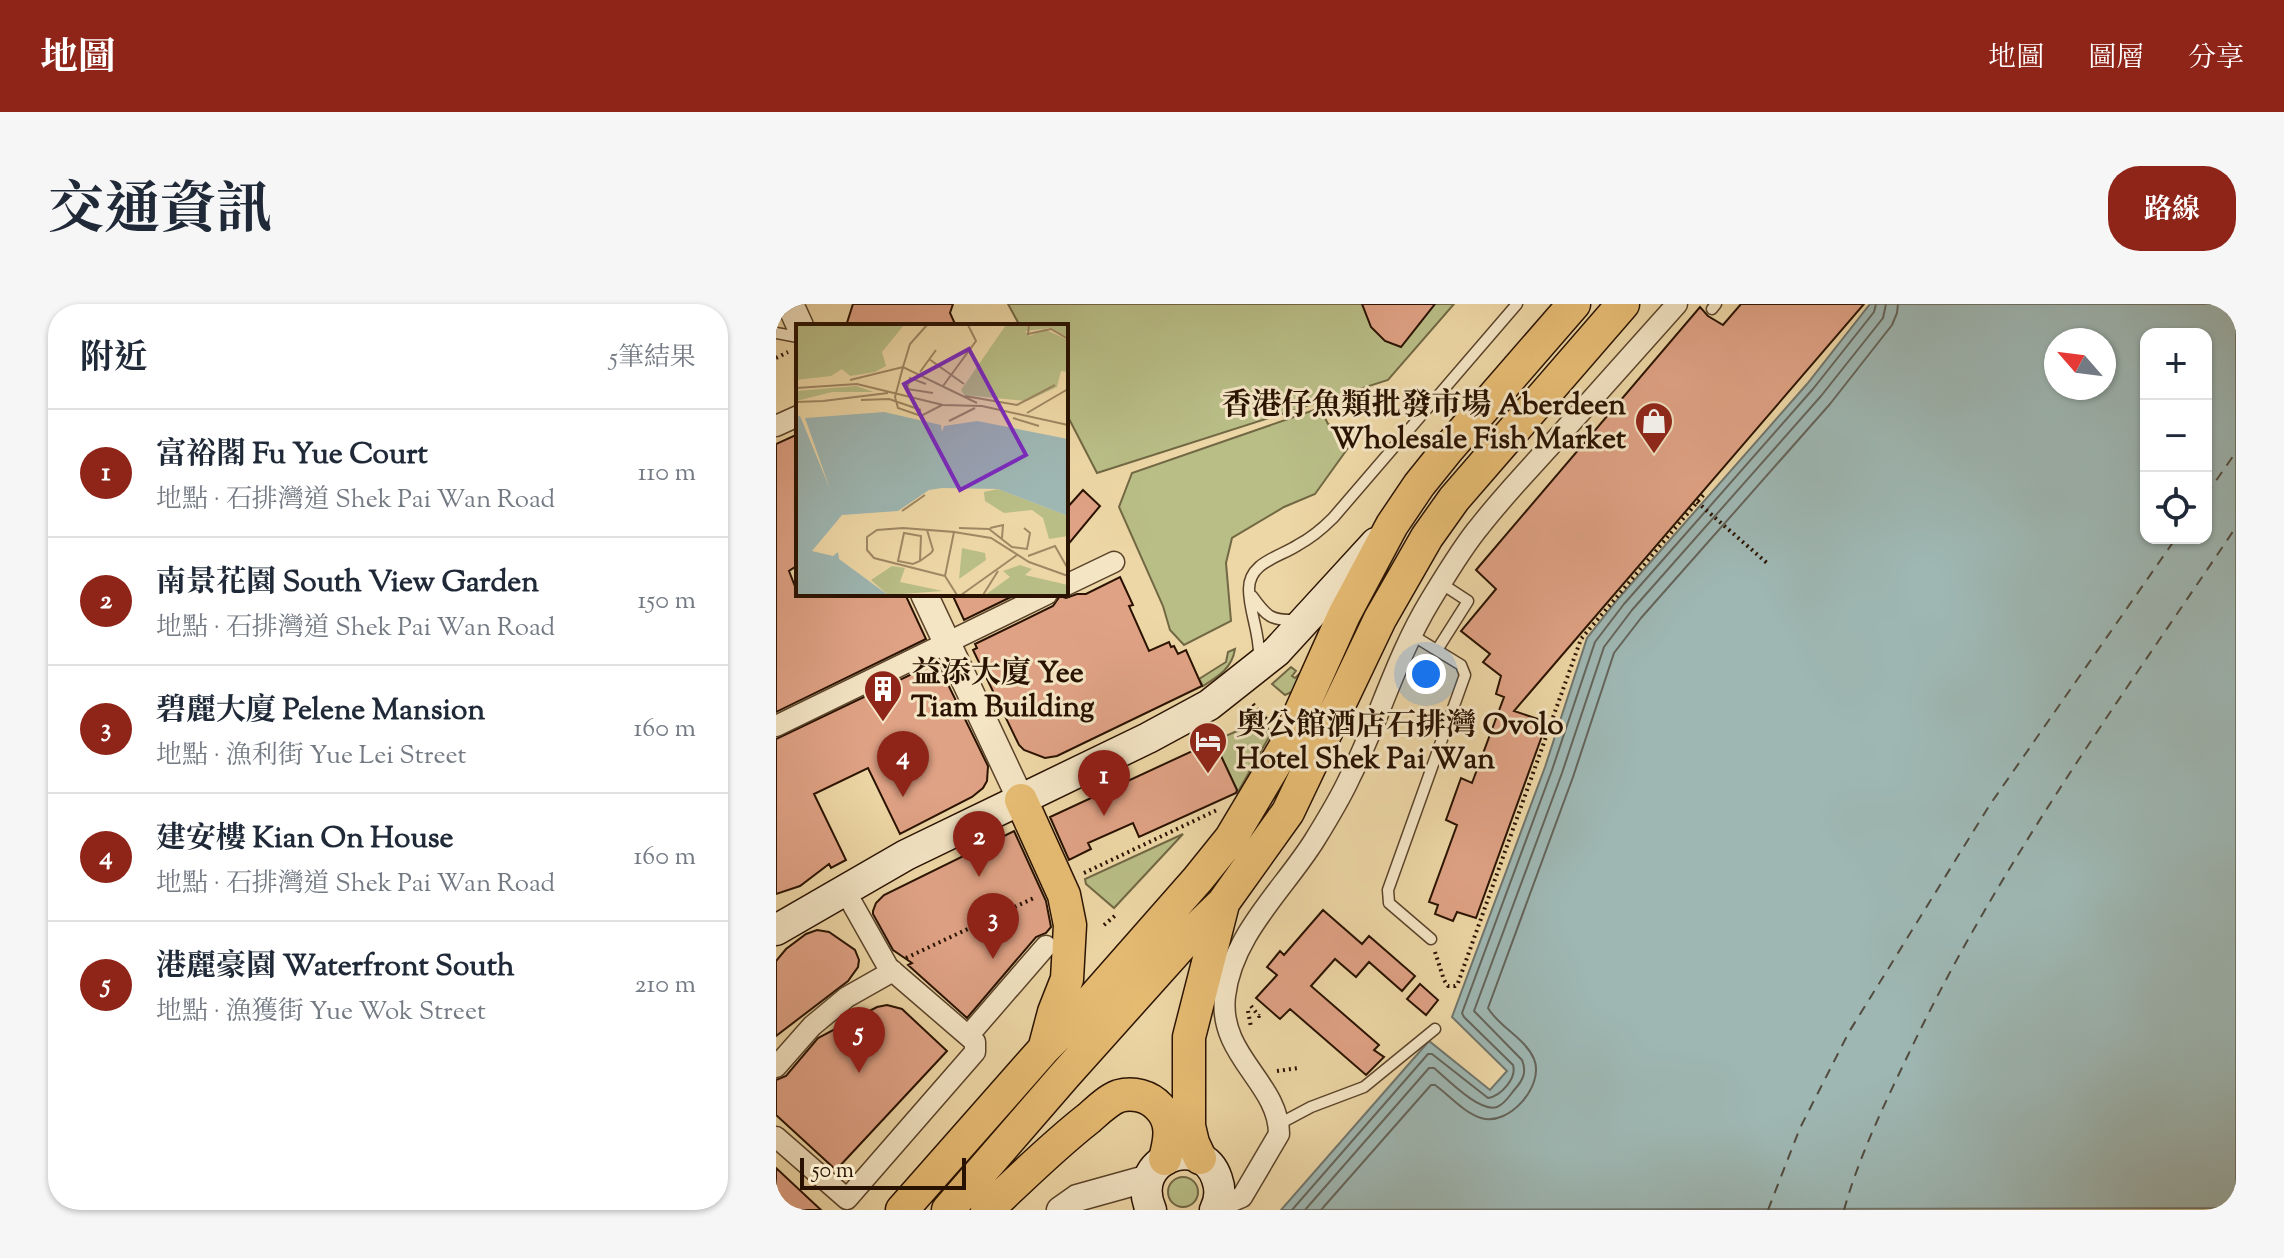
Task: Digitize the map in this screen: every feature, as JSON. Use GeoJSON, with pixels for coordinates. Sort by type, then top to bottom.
{"type":"FeatureCollection","features":[{"type":"Feature","properties":{"kind":"main road"},"geometry":{"type":"LineString","coordinates":[[776,930],[906,855],[1187,717],[1256,669],[1276,652],[1392,525],[1429,473],[1574,304]]}},
{"type":"Feature","properties":{"kind":"main road"},"geometry":{"type":"LineString","coordinates":[[948,1210],[1065,1075],[1194,931],[1223,903],[1288,812],[1380,619],[1427,537],[1454,499],[1623,304]]}},
{"type":"Feature","properties":{"kind":"main road"},"geometry":{"type":"LineString","coordinates":[[902,1210],[1044,1049],[1081,1012],[1231,838],[1284,749],[1344,615],[1392,525]]}},
{"type":"Feature","properties":{"kind":"main road"},"geometry":{"type":"LineString","coordinates":[[1021,800],[1064,895],[1070,925],[1067,979],[1044,1049]]}},
{"type":"Feature","properties":{"kind":"main road"},"geometry":{"type":"LineString","coordinates":[[1215,1209],[1220,1195],[1219,1183],[1193,1143],[1189,1126],[1189,1037],[1223,903]]}},
{"type":"Feature","properties":{"kind":"main road"},"geometry":{"type":"LineString","coordinates":[[987,1210],[1077,1127],[1110,1100],[1124,1095],[1150,1099],[1167,1118],[1170,1134],[1153,1187]]}},
{"type":"Feature","properties":{"kind":"main road"},"geometry":{"type":"LineString","coordinates":[[1153,1187],[1177,1155],[1189,1155],[1207,1165]]}},
{"type":"Feature","properties":{"kind":"street"},"geometry":{"type":"LineString","coordinates":[[790,304],[799,324]]}},
{"type":"Feature","properties":{"kind":"street"},"geometry":{"type":"LineString","coordinates":[[1215,1209],[1242,1197],[1279,1134],[1279,1124],[1269,1096],[1230,1035],[1225,1016],[1225,996],[1233,963],[1256,920],[1314,842],[1350,778],[1412,635],[1430,601],[1478,528],[1677,304]]}},
{"type":"Feature","properties":{"kind":"street"},"geometry":{"type":"LineString","coordinates":[[776,426],[796,417]]}},
{"type":"Feature","properties":{"kind":"street"},"geometry":{"type":"LineString","coordinates":[[1068,584],[1114,562]]}},
{"type":"Feature","properties":{"kind":"street"},"geometry":{"type":"LineString","coordinates":[[925,596],[1021,800]]}},
{"type":"Feature","properties":{"kind":"street"},"geometry":{"type":"LineString","coordinates":[[776,726],[1043,596]]}},
{"type":"Feature","properties":{"kind":"street"},"geometry":{"type":"LineString","coordinates":[[776,1137],[847,1199],[975,1052],[975,1042],[875,946],[844,889]]}},
{"type":"Feature","properties":{"kind":"street"},"geometry":{"type":"LineString","coordinates":[[968,1036],[1046,946]]}},
{"type":"Feature","properties":{"kind":"street"},"geometry":{"type":"LineString","coordinates":[[776,1067],[812,1026],[847,997],[895,966]]}},
{"type":"Feature","properties":{"kind":"street"},"geometry":{"type":"LineString","coordinates":[[1207,1165],[1237,1174],[1255,1172]]}},
{"type":"Feature","properties":{"kind":"street"},"geometry":{"type":"LineString","coordinates":[[1060,1210],[1077,1198],[1110,1190],[1127,1193],[1153,1187]]}},
{"type":"Feature","properties":{"kind":"lane"},"geometry":{"type":"LineString","coordinates":[[1256,669],[1260,656],[1259,634],[1249,587],[1257,568],[1299,545],[1333,518],[1517,304]]}},
{"type":"Feature","properties":{"kind":"lane"},"geometry":{"type":"LineString","coordinates":[[776,333],[796,337]]}},
{"type":"Feature","properties":{"kind":"lane"},"geometry":{"type":"LineString","coordinates":[[1437,650],[1468,601],[1442,584]]}},
{"type":"Feature","properties":{"kind":"lane"},"geometry":{"type":"LineString","coordinates":[[1249,587],[1264,614],[1280,620],[1306,619]]}},
{"type":"Feature","properties":{"kind":"lane"},"geometry":{"type":"LineString","coordinates":[[1412,635],[1461,665],[1465,675],[1388,890],[1389,903],[1431,939]]}},
{"type":"Feature","properties":{"kind":"lane"},"geometry":{"type":"LineString","coordinates":[[1279,1124],[1311,1107],[1364,1087],[1435,1029]]}},
{"type":"Feature","properties":{"kind":"path"},"geometry":{"type":"LineString","coordinates":[[1431,939],[1444,980],[1448,986],[1455,986],[1581,639],[1705,493]]}},
{"type":"Feature","properties":{"kind":"path"},"geometry":{"type":"LineString","coordinates":[[1697,502],[1767,563]]}},
{"type":"Feature","properties":{"kind":"path"},"geometry":{"type":"LineString","coordinates":[[1250,700],[1274,727]]}},
{"type":"Feature","properties":{"kind":"path"},"geometry":{"type":"LineString","coordinates":[[1074,877],[1222,808]]}},
{"type":"Feature","properties":{"kind":"path"},"geometry":{"type":"LineString","coordinates":[[895,966],[1037,896]]}},
{"type":"Feature","properties":{"kind":"path"},"geometry":{"type":"LineString","coordinates":[[1104,925],[1117,914]]}},
{"type":"Feature","properties":{"kind":"path"},"geometry":{"type":"LineString","coordinates":[[1251,1017],[1250,1008],[1261,1015]]}},
{"type":"Feature","properties":{"kind":"path"},"geometry":{"type":"LineString","coordinates":[[1277,1071],[1298,1068]]}},
{"type":"Feature","properties":{"kind":"green space"},"geometry":{"type":"Polygon","coordinates":[[[1008,304],[1454,304],[1388,380],[1097,473],[1068,417],[1068,324],[1019,324],[1008,304]]]}},
{"type":"Feature","properties":{"kind":"green space"},"geometry":{"type":"Polygon","coordinates":[[[1320,408],[1328,424],[1339,429],[1357,429],[1353,441],[1315,494],[1284,507],[1232,538],[1226,563],[1231,621],[1184,645],[1170,630],[1163,606],[1119,507],[1132,473],[1320,408]]]}},
{"type":"Feature","properties":{"kind":"green space"},"geometry":{"type":"Polygon","coordinates":[[[1235,649],[1228,666],[1203,686],[1199,679],[1226,662],[1228,652],[1235,649]]]}},
{"type":"Feature","properties":{"kind":"green space"},"geometry":{"type":"Polygon","coordinates":[[[1291,667],[1296,671],[1292,676],[1295,678],[1300,673],[1304,676],[1296,690],[1285,695],[1272,684],[1291,667]]]}},
{"type":"Feature","properties":{"kind":"green space"},"geometry":{"type":"Polygon","coordinates":[[[1253,724],[1267,727],[1269,737],[1238,792],[1214,741],[1253,724]]]}},
{"type":"Feature","properties":{"kind":"green space"},"geometry":{"type":"Polygon","coordinates":[[[1183,834],[1114,908],[1086,884],[1085,879],[1183,834]]]}},
{"type":"Feature","properties":{"kind":"green space"},"geometry":{"type":"Polygon","coordinates":[[[1183,1177],[1194,1181],[1198,1192],[1194,1203],[1183,1207],[1172,1203],[1168,1192],[1172,1181],[1183,1177]]]}},
{"type":"Feature","properties":{"kind":"water"},"geometry":{"type":"Polygon","coordinates":[[[1870,304],[2236,304],[2236,1208],[1281,1210],[1429,1041],[1490,1090],[1507,1071],[1452,1017],[1545,767],[1587,638],[1807,384],[1870,304]]]}},
{"type":"Feature","properties":{"kind":"building"},"geometry":{"type":"Polygon","coordinates":[[[853,304],[953,304],[950,313],[955,324],[847,324],[853,304]]]}},
{"type":"Feature","properties":{"kind":"building"},"geometry":{"type":"Polygon","coordinates":[[[1362,304],[1435,304],[1401,347],[1385,341],[1371,327],[1362,304]]]}},
{"type":"Feature","properties":{"kind":"building","name":"香港仔魚類批發市場 Aberdeen Wholesale Fish Market"},"geometry":{"type":"Polygon","coordinates":[[[1741,304],[1864,304],[1514,711],[1547,722],[1476,918],[1457,912],[1453,921],[1435,914],[1438,905],[1429,902],[1457,825],[1446,820],[1461,778],[1472,783],[1504,697],[1496,694],[1501,676],[1483,662],[1490,654],[1461,631],[1496,589],[1476,570],[1700,307],[1723,325],[1741,304]]]}},
{"type":"Feature","properties":{"kind":"building"},"geometry":{"type":"Polygon","coordinates":[[[796,435],[796,566],[789,571],[796,596],[906,596],[926,639],[776,712],[776,444],[796,435]]]}},
{"type":"Feature","properties":{"kind":"building"},"geometry":{"type":"Polygon","coordinates":[[[1083,490],[1100,506],[1068,545],[1068,507],[1083,490]]]}},
{"type":"Feature","properties":{"kind":"building"},"geometry":{"type":"Polygon","coordinates":[[[1120,577],[1149,651],[1169,642],[1178,654],[1186,650],[1202,686],[1057,756],[1045,758],[1024,750],[973,650],[977,648],[975,644],[1053,606],[1060,596],[1066,598],[1086,594],[1120,577]]]}},
{"type":"Feature","properties":{"kind":"building"},"geometry":{"type":"Polygon","coordinates":[[[953,596],[1013,596],[964,620],[953,596]]]}},
{"type":"Feature","properties":{"kind":"building"},"geometry":{"type":"Polygon","coordinates":[[[937,662],[988,766],[983,788],[972,797],[900,834],[868,768],[814,794],[846,860],[831,868],[829,864],[800,886],[776,894],[776,739],[937,662]]]}},
{"type":"Feature","properties":{"kind":"building"},"geometry":{"type":"Polygon","coordinates":[[[1214,741],[1236,793],[1139,837],[1133,823],[1088,843],[1091,849],[1069,860],[1050,817],[1214,741]]]}},
{"type":"Feature","properties":{"kind":"building"},"geometry":{"type":"Polygon","coordinates":[[[1014,831],[1046,901],[1051,927],[1036,937],[967,1018],[908,965],[912,963],[893,950],[873,911],[884,895],[1014,831]]]}},
{"type":"Feature","properties":{"kind":"building"},"geometry":{"type":"Polygon","coordinates":[[[1323,910],[1362,944],[1369,936],[1415,976],[1402,991],[1369,962],[1356,977],[1335,959],[1311,986],[1379,1045],[1374,1050],[1384,1057],[1366,1075],[1290,1009],[1280,1019],[1256,998],[1277,975],[1267,967],[1280,951],[1284,955],[1323,910]]]}},
{"type":"Feature","properties":{"kind":"building"},"geometry":{"type":"Polygon","coordinates":[[[817,930],[829,932],[855,950],[858,967],[848,981],[776,1036],[776,961],[786,949],[817,930]]]}},
{"type":"Feature","properties":{"kind":"building"},"geometry":{"type":"Polygon","coordinates":[[[1420,984],[1438,1000],[1426,1015],[1407,999],[1420,984]]]}},
{"type":"Feature","properties":{"kind":"building"},"geometry":{"type":"Polygon","coordinates":[[[887,1005],[902,1009],[947,1051],[836,1170],[776,1115],[776,1080],[786,1076],[818,1038],[877,1007],[887,1005]]]}},
{"type":"Feature","properties":{"kind":"building"},"geometry":{"type":"Polygon","coordinates":[[[776,1168],[821,1210],[776,1210],[776,1168]]]}},
{"type":"Feature","properties":{"kind":"ferry route"},"geometry":{"type":"LineString","coordinates":[[2212,486],[2236,452]]}},
{"type":"Feature","properties":{"kind":"ferry route"},"geometry":{"type":"LineString","coordinates":[[1844,1210],[1865,1150],[1891,1091],[1981,916],[2105,719],[2236,527]]}},
{"type":"Feature","properties":{"kind":"ferry route"},"geometry":{"type":"LineString","coordinates":[[1768,1210],[1800,1128],[1849,1032],[1989,806],[2172,544]]}},
{"type":"Feature","properties":{"kind":"place","name":"香港仔魚類批發市場 Aberdeen Wholesale Fish Market"},"geometry":{"type":"Point","coordinates":[1654,455]}},
{"type":"Feature","properties":{"kind":"place","name":"益添大廈 Yee Tiam Building"},"geometry":{"type":"Point","coordinates":[883,723]}},
{"type":"Feature","properties":{"kind":"place","name":"奧公館酒店石排灣 Ovolo Hotel Shek Pai Wan"},"geometry":{"type":"Point","coordinates":[1208,775]}},
{"type":"Feature","properties":{"kind":"place","name":"建安樓 Kian On House"},"geometry":{"type":"Point","coordinates":[903,797]}},
{"type":"Feature","properties":{"kind":"place","name":"富裕閣 Fu Yue Court"},"geometry":{"type":"Point","coordinates":[1104,816]}},
{"type":"Feature","properties":{"kind":"place","name":"南景花園 South View Garden"},"geometry":{"type":"Point","coordinates":[979,877]}},
{"type":"Feature","properties":{"kind":"place","name":"碧麗大廈 Pelene Mansion"},"geometry":{"type":"Point","coordinates":[993,959]}},
{"type":"Feature","properties":{"kind":"place","name":"港麗豪園 Waterfront South"},"geometry":{"type":"Point","coordinates":[859,1073]}}]}
